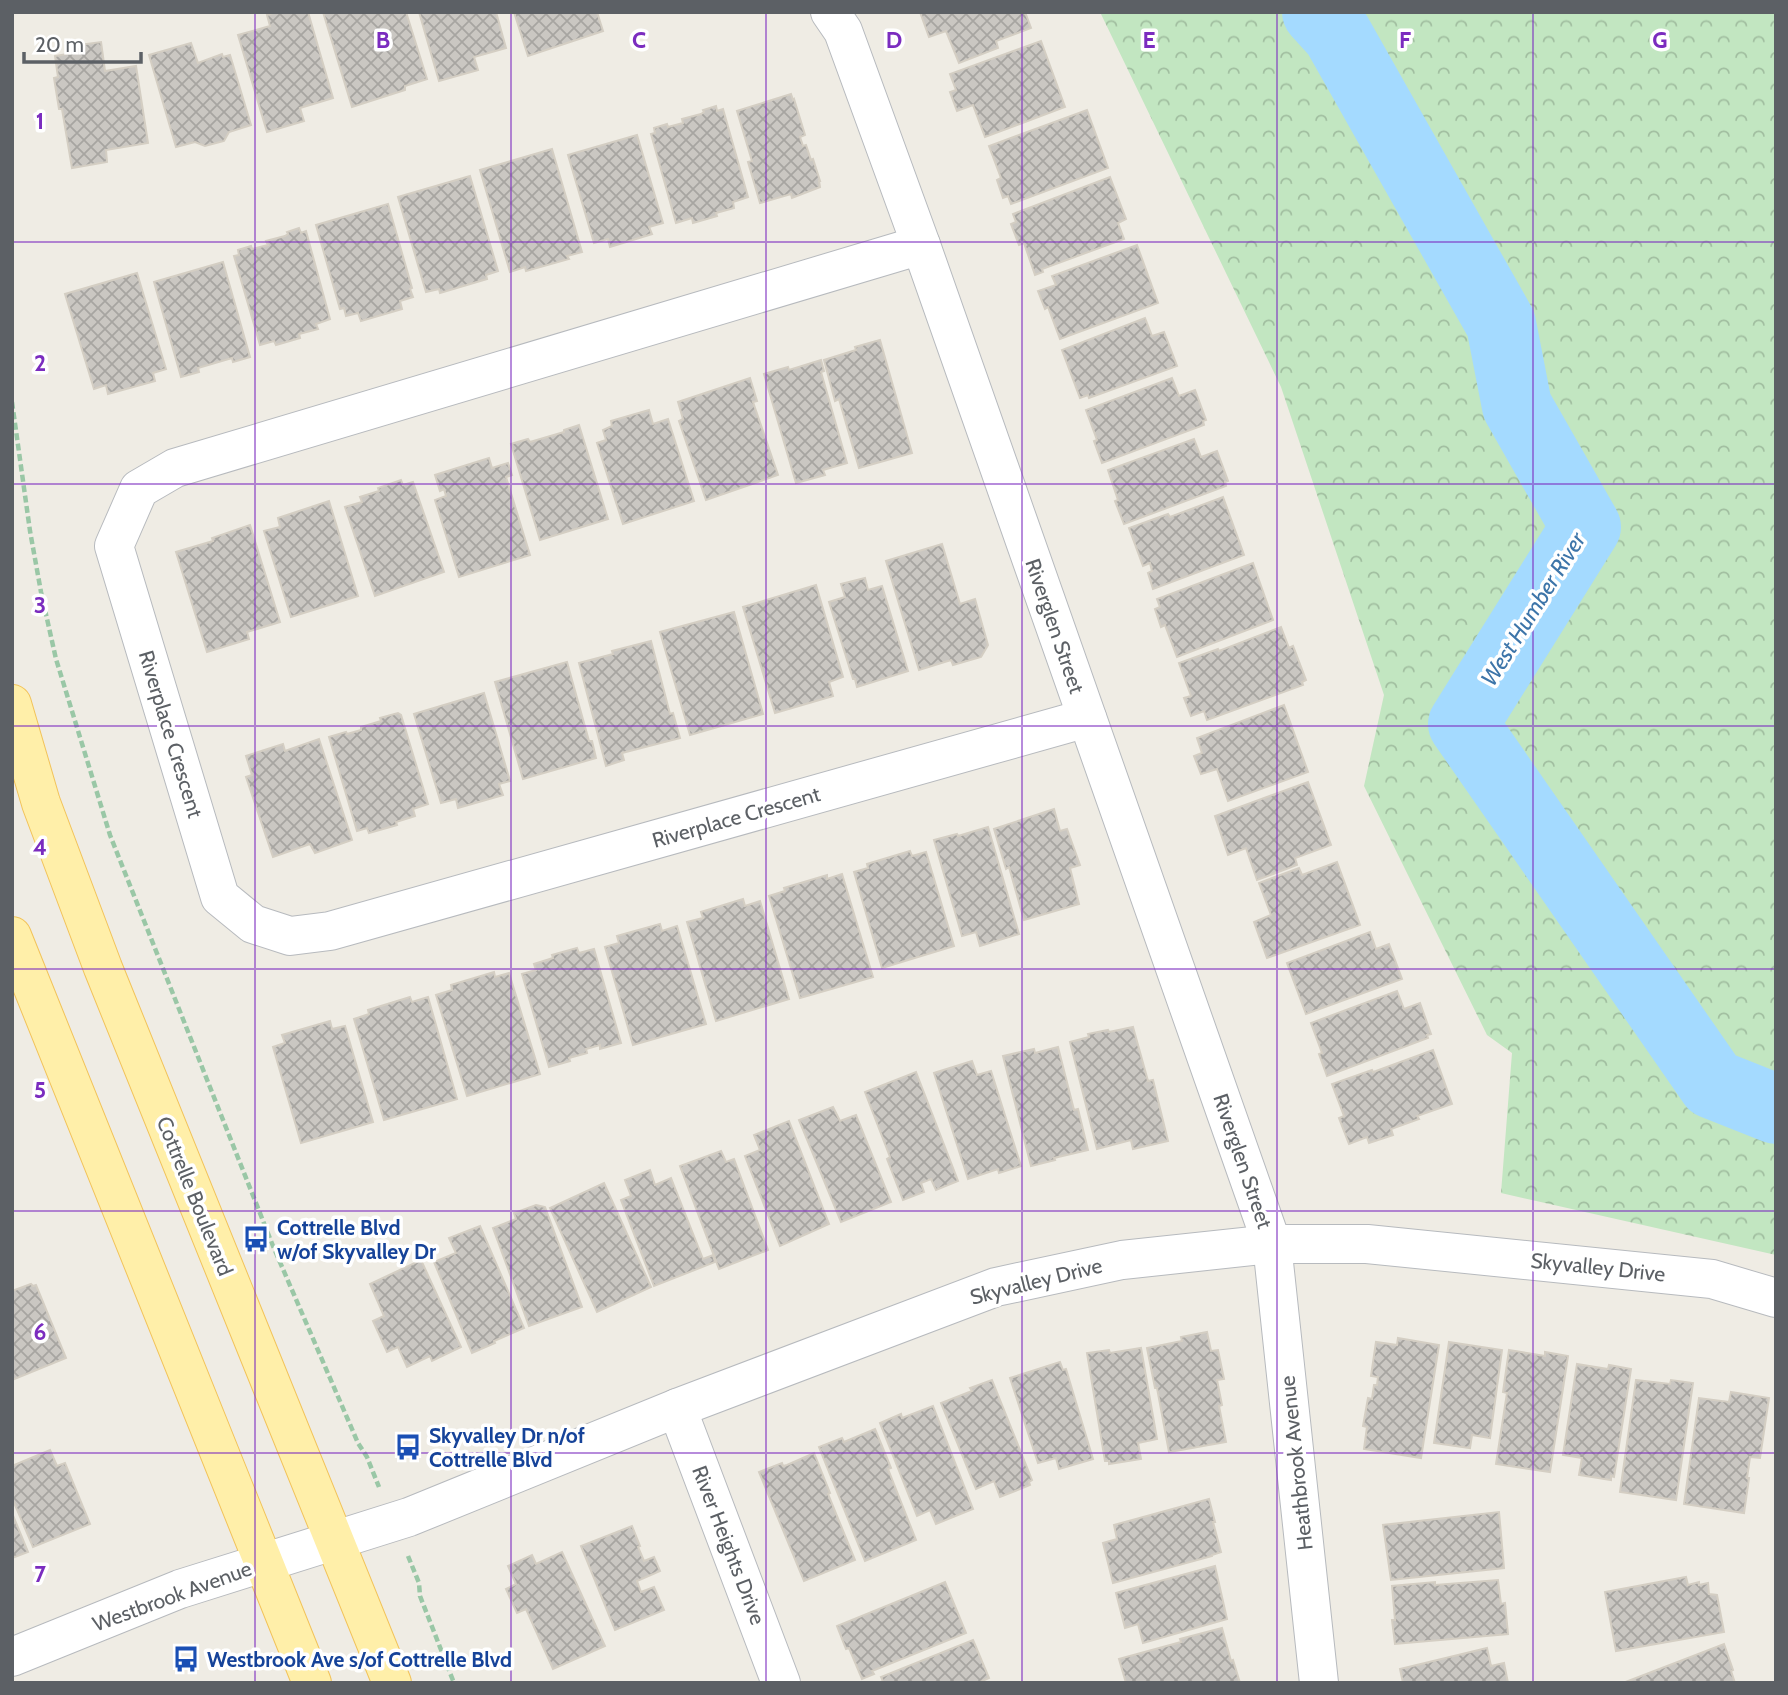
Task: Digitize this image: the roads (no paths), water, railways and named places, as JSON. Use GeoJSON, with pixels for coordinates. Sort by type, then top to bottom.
{"type":"FeatureCollection","features":[{"type":"Feature","properties":{"kind":"main road","name":"Cottrelle Boulevard"},"geometry":{"type":"LineString","coordinates":[[12,704],[41,803],[103,968],[392,1683]]}},
{"type":"Feature","properties":{"kind":"main road"},"geometry":{"type":"LineString","coordinates":[[12,936],[312,1683]]}},
{"type":"Feature","properties":{"kind":"street","name":"Riverglen Street"},"geometry":{"type":"LineString","coordinates":[[830,12],[843,31],[921,245],[1272,1244]]}},
{"type":"Feature","properties":{"kind":"street","name":"Riverplace Crescent"},"geometry":{"type":"LineString","coordinates":[[921,245],[175,468],[139,489],[114,547],[220,897],[253,924],[290,936],[330,931],[1087,719]]}},
{"type":"Feature","properties":{"kind":"street","name":"Skyvalley Drive"},"geometry":{"type":"LineString","coordinates":[[335,1541],[409,1517],[677,1408],[996,1287],[1122,1260],[1272,1244],[1367,1244],[1712,1279],[1776,1298]]}},
{"type":"Feature","properties":{"kind":"street","name":"Heathbrook Avenue"},"geometry":{"type":"LineString","coordinates":[[1272,1244],[1319,1683]]}},
{"type":"Feature","properties":{"kind":"street","name":"River Heights Drive"},"geometry":{"type":"LineString","coordinates":[[677,1408],[781,1683]]}},
{"type":"Feature","properties":{"kind":"street","name":"Westbrook Avenue"},"geometry":{"type":"LineString","coordinates":[[12,1657],[180,1589],[335,1541]]}},
{"type":"Feature","properties":{"kind":"waterway","name":"West Humber River"},"geometry":{"type":"LineString","coordinates":[[1317,12],[1337,34],[1501,324],[1517,406],[1586,527],[1463,724],[1713,1084],[1776,1109]]}},
{"type":"Feature","properties":{"kind":"place","name":"Cottrelle Blvd w/of Skyvalley Dr"},"geometry":{"type":"Point","coordinates":[256,1239]}},
{"type":"Feature","properties":{"kind":"place","name":"Skyvalley Dr n/of Cottrelle Blvd"},"geometry":{"type":"Point","coordinates":[408,1447]}},
{"type":"Feature","properties":{"kind":"place","name":"Westbrook Ave s/of Cottrelle Blvd"},"geometry":{"type":"Point","coordinates":[186,1659]}}]}
